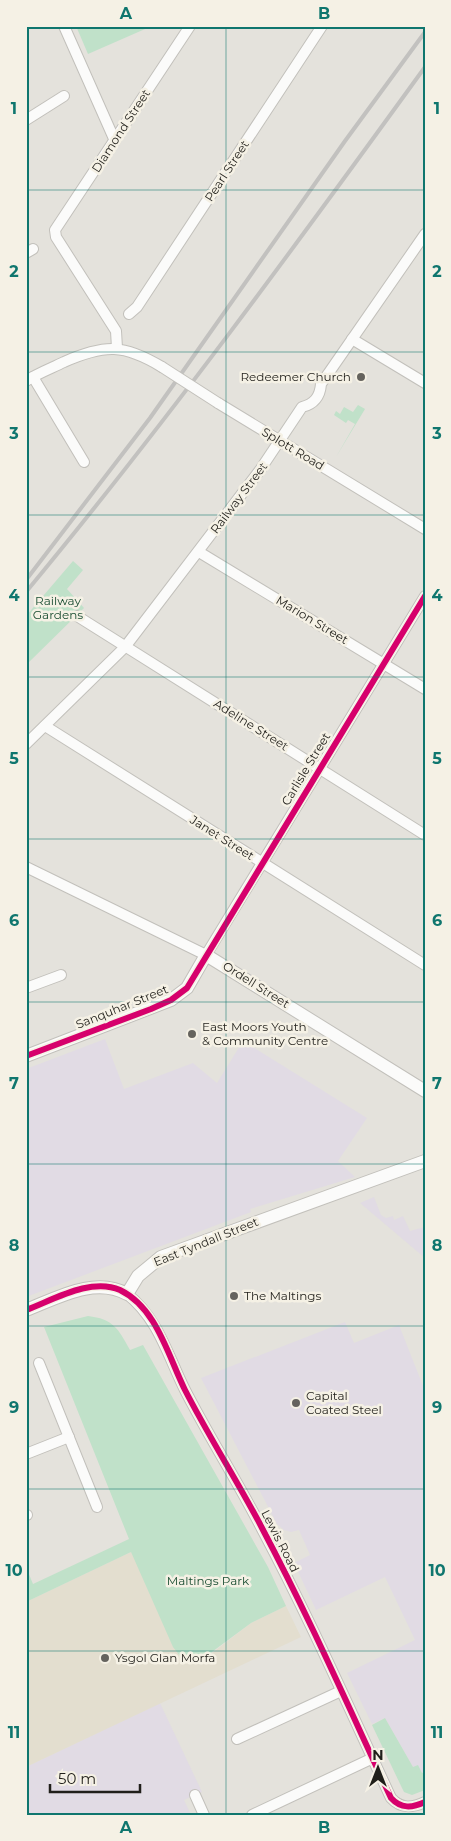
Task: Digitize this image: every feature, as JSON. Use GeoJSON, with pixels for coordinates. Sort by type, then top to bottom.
{"type":"FeatureCollection","features":[{"type":"Feature","properties":{"kind":"street"},"geometry":{"type":"LineString","coordinates":[[64,26],[115,141]]}},
{"type":"Feature","properties":{"kind":"street","name":"Diamond Street"},"geometry":{"type":"LineString","coordinates":[[117,348],[116,332],[56,237],[55,230],[115,141],[186,28]]}},
{"type":"Feature","properties":{"kind":"street","name":"Pearl Street"},"geometry":{"type":"LineString","coordinates":[[129,314],[137,307],[318,28]]}},
{"type":"Feature","properties":{"kind":"street"},"geometry":{"type":"LineString","coordinates":[[26,120],[64,96]]}},
{"type":"Feature","properties":{"kind":"street","name":"Railway Street"},"geometry":{"type":"LineString","coordinates":[[26,744],[125,647],[199,552],[279,442],[302,407],[311,405],[320,392],[321,384],[352,339],[421,247],[425,234]]}},
{"type":"Feature","properties":{"kind":"street"},"geometry":{"type":"LineString","coordinates":[[352,339],[425,383]]}},
{"type":"Feature","properties":{"kind":"street"},"geometry":{"type":"LineString","coordinates":[[84,462],[30,379],[87,352],[117,348]]}},
{"type":"Feature","properties":{"kind":"street","name":"Splott Road"},"geometry":{"type":"LineString","coordinates":[[117,348],[135,352],[162,367],[279,442],[425,529]]}},
{"type":"Feature","properties":{"kind":"street","name":"Marion Street"},"geometry":{"type":"LineString","coordinates":[[199,552],[425,689]]}},
{"type":"Feature","properties":{"kind":"street","name":"Carlisle Street"},"geometry":{"type":"LineString","coordinates":[[206,955],[382,663],[425,596]]}},
{"type":"Feature","properties":{"kind":"street","name":"Adeline Street"},"geometry":{"type":"LineString","coordinates":[[77,616],[425,834]]}},
{"type":"Feature","properties":{"kind":"street","name":"Janet Street"},"geometry":{"type":"LineString","coordinates":[[45,726],[425,965]]}},
{"type":"Feature","properties":{"kind":"street","name":"Ordell Street"},"geometry":{"type":"LineString","coordinates":[[26,867],[206,955],[425,1091]]}},
{"type":"Feature","properties":{"kind":"street","name":"Sanquhar Street"},"geometry":{"type":"LineString","coordinates":[[26,1056],[172,1000],[187,988],[206,955]]}},
{"type":"Feature","properties":{"kind":"street"},"geometry":{"type":"LineString","coordinates":[[26,988],[61,975]]}},
{"type":"Feature","properties":{"kind":"street","name":"East Tyndall Street"},"geometry":{"type":"LineString","coordinates":[[127,1294],[138,1276],[161,1257],[425,1161]]}},
{"type":"Feature","properties":{"kind":"street"},"geometry":{"type":"LineString","coordinates":[[26,1310],[92,1287],[114,1288],[127,1294]]}},
{"type":"Feature","properties":{"kind":"street","name":"Lewis Road"},"geometry":{"type":"LineString","coordinates":[[127,1294],[143,1308],[158,1332],[185,1389],[274,1551],[391,1798],[400,1806],[416,1806],[425,1802]]}},
{"type":"Feature","properties":{"kind":"street"},"geometry":{"type":"LineString","coordinates":[[39,1363],[97,1507]]}},
{"type":"Feature","properties":{"kind":"street"},"geometry":{"type":"LineString","coordinates":[[26,1454],[69,1438]]}},
{"type":"Feature","properties":{"kind":"street"},"geometry":{"type":"LineString","coordinates":[[237,1738],[341,1691]]}},
{"type":"Feature","properties":{"kind":"street"},"geometry":{"type":"LineString","coordinates":[[252,1815],[373,1758]]}},
{"type":"Feature","properties":{"kind":"street"},"geometry":{"type":"LineString","coordinates":[[195,1795],[204,1815]]}},
{"type":"Feature","properties":{"kind":"shaded area"},"geometry":{"type":"Polygon","coordinates":[[[105,1039],[124,1089],[193,1063],[217,1083],[243,1041],[367,1118],[338,1161],[355,1177],[250,1209],[251,1212],[26,1297],[26,1069],[105,1039]]]}},
{"type":"Feature","properties":{"kind":"shaded area"},"geometry":{"type":"Polygon","coordinates":[[[374,1197],[381,1215],[386,1218],[393,1216],[394,1220],[403,1216],[410,1231],[425,1227],[425,1258],[360,1203],[374,1197]]]}},
{"type":"Feature","properties":{"kind":"shaded area"},"geometry":{"type":"Polygon","coordinates":[[[345,1322],[354,1343],[399,1325],[425,1391],[425,1771],[422,1773],[413,1767],[385,1718],[372,1724],[347,1673],[415,1640],[385,1577],[316,1610],[294,1563],[310,1555],[299,1530],[291,1532],[284,1530],[277,1524],[201,1378],[345,1322]]]}},
{"type":"Feature","properties":{"kind":"shaded area","name":"Ysgol Glan Morfa"},"geometry":{"type":"Polygon","coordinates":[[[131,1552],[203,1660],[251,1623],[286,1606],[301,1637],[26,1767],[26,1602],[131,1552]]]}},
{"type":"Feature","properties":{"kind":"shaded area"},"geometry":{"type":"Polygon","coordinates":[[[160,1703],[202,1792],[184,1800],[191,1815],[26,1815],[26,1767],[160,1703]]]}},
{"type":"Feature","properties":{"kind":"green space"},"geometry":{"type":"Polygon","coordinates":[[[76,26],[152,26],[88,54],[76,26]]]}},
{"type":"Feature","properties":{"kind":"green space"},"geometry":{"type":"Polygon","coordinates":[[[358,405],[365,409],[336,457],[355,424],[348,420],[346,423],[334,415],[336,411],[340,414],[344,407],[353,412],[358,405]]]}},
{"type":"Feature","properties":{"kind":"green space","name":"Railway Gardens"},"geometry":{"type":"Polygon","coordinates":[[[73,561],[83,570],[67,589],[84,608],[26,665],[26,616],[73,561]]]}},
{"type":"Feature","properties":{"kind":"green space","name":"Maltings Park"},"geometry":{"type":"Polygon","coordinates":[[[88,1316],[103,1319],[114,1326],[130,1350],[143,1345],[268,1567],[286,1606],[251,1623],[197,1663],[180,1656],[173,1647],[131,1552],[26,1602],[26,1567],[33,1584],[129,1539],[44,1327],[88,1316]]]}},
{"type":"Feature","properties":{"kind":"green space"},"geometry":{"type":"Polygon","coordinates":[[[385,1718],[413,1767],[418,1765],[422,1773],[424,1772],[425,1790],[412,1795],[404,1792],[372,1725],[385,1718]]]}},
{"type":"Feature","properties":{"kind":"railway"},"geometry":{"type":"LineString","coordinates":[[26,580],[150,418],[345,141],[425,32]]}},
{"type":"Feature","properties":{"kind":"railway"},"geometry":{"type":"LineString","coordinates":[[26,592],[180,399],[425,67]]}},
{"type":"Feature","properties":{"kind":"cycle path"},"geometry":{"type":"LineString","coordinates":[[26,1056],[151,1009],[171,1000],[187,988],[425,596]]}},
{"type":"Feature","properties":{"kind":"cycle path"},"geometry":{"type":"LineString","coordinates":[[26,1310],[72,1291],[97,1286],[120,1290],[133,1298],[143,1308],[160,1334],[185,1390],[279,1561],[391,1798],[403,1806],[425,1802]]}},
{"type":"Feature","properties":{"kind":"place","name":"Redeemer Church"},"geometry":{"type":"Point","coordinates":[361,377]}},
{"type":"Feature","properties":{"kind":"place","name":"East Moors Youth & Community Centre"},"geometry":{"type":"Point","coordinates":[192,1034]}},
{"type":"Feature","properties":{"kind":"place","name":"The Maltings"},"geometry":{"type":"Point","coordinates":[234,1296]}},
{"type":"Feature","properties":{"kind":"place","name":"Capital Coated Steel"},"geometry":{"type":"Point","coordinates":[296,1403]}},
{"type":"Feature","properties":{"kind":"place","name":"Ysgol Glan Morfa"},"geometry":{"type":"Point","coordinates":[105,1658]}}]}
